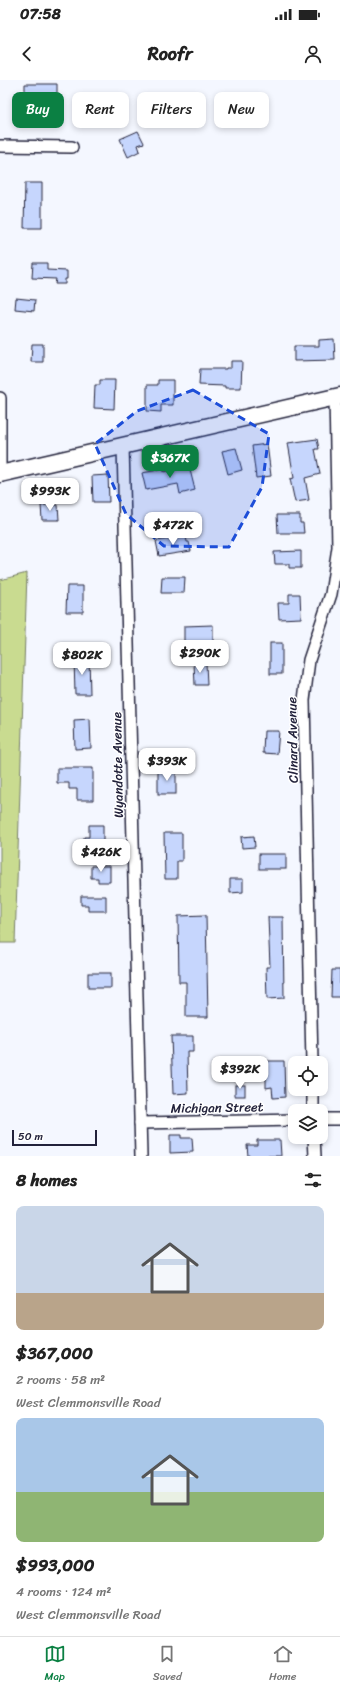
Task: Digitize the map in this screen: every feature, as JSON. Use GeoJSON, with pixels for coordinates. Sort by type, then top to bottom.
{"type":"FeatureCollection","features":[{"type":"Feature","properties":{"kind":"main road"},"geometry":{"type":"LineString","coordinates":[[0,474],[338,397]]}},
{"type":"Feature","properties":{"kind":"street"},"geometry":{"type":"LineString","coordinates":[[0,146],[72,147]]}},
{"type":"Feature","properties":{"kind":"street","name":"Clinard Avenue"},"geometry":{"type":"LineString","coordinates":[[312,1056],[304,700],[309,660],[331,594],[338,547],[338,397]]}},
{"type":"Feature","properties":{"kind":"street"},"geometry":{"type":"LineString","coordinates":[[0,398],[0,474]]}},
{"type":"Feature","properties":{"kind":"street","name":"Wyandotte Avenue"},"geometry":{"type":"LineString","coordinates":[[123,446],[141,1156]]}},
{"type":"Feature","properties":{"kind":"street"},"geometry":{"type":"LineString","coordinates":[[328,1119],[340,1119]]}},
{"type":"Feature","properties":{"kind":"street","name":"Michigan Street"},"geometry":{"type":"LineString","coordinates":[[140,1123],[288,1120]]}},
{"type":"Feature","properties":{"kind":"street"},"geometry":{"type":"LineString","coordinates":[[314,1144],[314,1156]]}},
{"type":"Feature","properties":{"kind":"highlighted area"},"geometry":{"type":"Polygon","coordinates":[[[193,390],[269,434],[262,487],[229,547],[164,546],[126,514],[95,444],[137,411],[193,390]]]}},
{"type":"Feature","properties":{"kind":"green space"},"geometry":{"type":"Polygon","coordinates":[[[27,573],[15,943],[0,943],[0,580],[27,573]]]}},
{"type":"Feature","properties":{"kind":"building"},"geometry":{"type":"Polygon","coordinates":[[[25,84],[57,84],[57,92],[25,92],[25,84]]]}},
{"type":"Feature","properties":{"kind":"building"},"geometry":{"type":"Polygon","coordinates":[[[138,131],[144,143],[138,145],[140,151],[128,157],[120,139],[138,131]]]}},
{"type":"Feature","properties":{"kind":"building"},"geometry":{"type":"Polygon","coordinates":[[[25,183],[42,183],[42,228],[24,228],[25,183]]]}},
{"type":"Feature","properties":{"kind":"building"},"geometry":{"type":"Polygon","coordinates":[[[33,263],[47,263],[47,270],[67,271],[67,279],[65,279],[65,284],[55,284],[56,279],[32,278],[33,263]]]}},
{"type":"Feature","properties":{"kind":"building"},"geometry":{"type":"Polygon","coordinates":[[[16,298],[35,300],[34,311],[15,309],[16,298]]]}},
{"type":"Feature","properties":{"kind":"building"},"geometry":{"type":"Polygon","coordinates":[[[334,339],[335,360],[294,361],[294,346],[319,346],[319,340],[334,339]]]}},
{"type":"Feature","properties":{"kind":"building"},"geometry":{"type":"Polygon","coordinates":[[[32,344],[43,344],[43,362],[31,362],[32,344]]]}},
{"type":"Feature","properties":{"kind":"building"},"geometry":{"type":"Polygon","coordinates":[[[231,361],[242,361],[241,388],[199,385],[200,369],[231,368],[231,361]]]}},
{"type":"Feature","properties":{"kind":"building"},"geometry":{"type":"Polygon","coordinates":[[[100,380],[115,380],[114,409],[94,408],[95,385],[100,385],[100,380]]]}},
{"type":"Feature","properties":{"kind":"building"},"geometry":{"type":"Polygon","coordinates":[[[158,380],[173,380],[173,405],[161,405],[161,412],[147,411],[147,385],[158,385],[158,380]]]}},
{"type":"Feature","properties":{"kind":"building"},"geometry":{"type":"Polygon","coordinates":[[[317,439],[319,449],[315,449],[320,474],[305,478],[309,500],[295,502],[290,479],[294,478],[288,443],[317,439]]]}},
{"type":"Feature","properties":{"kind":"building"},"geometry":{"type":"Polygon","coordinates":[[[267,444],[271,476],[256,478],[252,446],[267,444]]]}},
{"type":"Feature","properties":{"kind":"building"},"geometry":{"type":"Polygon","coordinates":[[[236,448],[242,470],[228,474],[222,451],[236,448]]]}},
{"type":"Feature","properties":{"kind":"building"},"geometry":{"type":"Polygon","coordinates":[[[189,466],[195,490],[180,494],[178,484],[146,490],[142,473],[164,469],[164,472],[189,466]]]}},
{"type":"Feature","properties":{"kind":"building"},"geometry":{"type":"Polygon","coordinates":[[[108,475],[109,502],[93,502],[92,476],[108,475]]]}},
{"type":"Feature","properties":{"kind":"building"},"geometry":{"type":"Polygon","coordinates":[[[41,505],[58,505],[59,520],[42,520],[41,505]]]}},
{"type":"Feature","properties":{"kind":"building"},"geometry":{"type":"Polygon","coordinates":[[[277,515],[300,515],[300,523],[303,523],[304,533],[278,533],[277,515]]]}},
{"type":"Feature","properties":{"kind":"building"},"geometry":{"type":"Polygon","coordinates":[[[186,536],[191,551],[159,556],[156,541],[186,536]]]}},
{"type":"Feature","properties":{"kind":"building"},"geometry":{"type":"Polygon","coordinates":[[[301,551],[301,568],[289,568],[289,564],[275,564],[274,552],[301,551]]]}},
{"type":"Feature","properties":{"kind":"building"},"geometry":{"type":"Polygon","coordinates":[[[162,577],[185,577],[184,593],[161,593],[162,577]]]}},
{"type":"Feature","properties":{"kind":"building"},"geometry":{"type":"Polygon","coordinates":[[[67,586],[83,586],[83,612],[66,612],[67,586]]]}},
{"type":"Feature","properties":{"kind":"building"},"geometry":{"type":"Polygon","coordinates":[[[289,594],[300,594],[301,618],[279,619],[278,603],[289,603],[289,594]]]}},
{"type":"Feature","properties":{"kind":"building"},"geometry":{"type":"Polygon","coordinates":[[[213,625],[213,642],[184,643],[184,626],[213,625]]]}},
{"type":"Feature","properties":{"kind":"building"},"geometry":{"type":"Polygon","coordinates":[[[270,643],[282,643],[282,674],[270,674],[270,643]]]}},
{"type":"Feature","properties":{"kind":"building"},"geometry":{"type":"Polygon","coordinates":[[[89,657],[90,694],[75,694],[74,658],[89,657]]]}},
{"type":"Feature","properties":{"kind":"building"},"geometry":{"type":"Polygon","coordinates":[[[194,663],[206,663],[207,685],[195,685],[194,663]]]}},
{"type":"Feature","properties":{"kind":"building"},"geometry":{"type":"Polygon","coordinates":[[[90,719],[91,748],[75,749],[74,720],[90,719]]]}},
{"type":"Feature","properties":{"kind":"building"},"geometry":{"type":"Polygon","coordinates":[[[264,731],[279,731],[277,754],[263,753],[264,731]]]}},
{"type":"Feature","properties":{"kind":"building"},"geometry":{"type":"Polygon","coordinates":[[[57,768],[93,768],[93,800],[77,800],[77,789],[69,789],[69,783],[57,783],[57,768]]]}},
{"type":"Feature","properties":{"kind":"building"},"geometry":{"type":"Polygon","coordinates":[[[158,770],[176,770],[176,794],[158,794],[158,770]]]}},
{"type":"Feature","properties":{"kind":"building"},"geometry":{"type":"Polygon","coordinates":[[[89,825],[103,825],[103,846],[83,846],[84,837],[89,837],[89,825]]]}},
{"type":"Feature","properties":{"kind":"building"},"geometry":{"type":"Polygon","coordinates":[[[164,833],[182,833],[182,861],[177,861],[177,879],[165,879],[164,833]]]}},
{"type":"Feature","properties":{"kind":"building"},"geometry":{"type":"Polygon","coordinates":[[[254,836],[255,847],[242,848],[241,837],[254,836]]]}},
{"type":"Feature","properties":{"kind":"building"},"geometry":{"type":"Polygon","coordinates":[[[259,854],[286,854],[286,869],[259,869],[259,854]]]}},
{"type":"Feature","properties":{"kind":"building"},"geometry":{"type":"Polygon","coordinates":[[[91,866],[110,866],[110,882],[98,882],[98,878],[91,878],[91,866]]]}},
{"type":"Feature","properties":{"kind":"building"},"geometry":{"type":"Polygon","coordinates":[[[230,879],[243,879],[243,892],[230,893],[230,879]]]}},
{"type":"Feature","properties":{"kind":"building"},"geometry":{"type":"Polygon","coordinates":[[[81,896],[106,896],[106,911],[88,911],[88,905],[81,905],[81,896]]]}},
{"type":"Feature","properties":{"kind":"building"},"geometry":{"type":"Polygon","coordinates":[[[206,915],[208,1017],[186,1017],[186,982],[179,982],[178,916],[206,915]]]}},
{"type":"Feature","properties":{"kind":"building"},"geometry":{"type":"Polygon","coordinates":[[[268,917],[283,917],[284,998],[267,999],[266,967],[270,967],[268,917]]]}},
{"type":"Feature","properties":{"kind":"building"},"geometry":{"type":"Polygon","coordinates":[[[332,970],[340,970],[340,997],[331,997],[332,970]]]}},
{"type":"Feature","properties":{"kind":"building"},"geometry":{"type":"Polygon","coordinates":[[[88,973],[111,973],[111,988],[88,988],[88,973]]]}},
{"type":"Feature","properties":{"kind":"building"},"geometry":{"type":"Polygon","coordinates":[[[171,1036],[193,1036],[193,1052],[187,1052],[188,1093],[173,1094],[171,1036]]]}},
{"type":"Feature","properties":{"kind":"building"},"geometry":{"type":"Polygon","coordinates":[[[266,1061],[284,1061],[285,1097],[273,1098],[272,1087],[266,1088],[266,1061]]]}},
{"type":"Feature","properties":{"kind":"building"},"geometry":{"type":"Polygon","coordinates":[[[235,1085],[245,1085],[245,1096],[235,1096],[235,1085]]]}},
{"type":"Feature","properties":{"kind":"building"},"geometry":{"type":"Polygon","coordinates":[[[170,1135],[181,1135],[181,1138],[192,1138],[193,1152],[170,1153],[170,1135]]]}},
{"type":"Feature","properties":{"kind":"building"},"geometry":{"type":"Polygon","coordinates":[[[257,1140],[280,1140],[281,1156],[248,1156],[247,1145],[257,1145],[257,1140]]]}}]}
